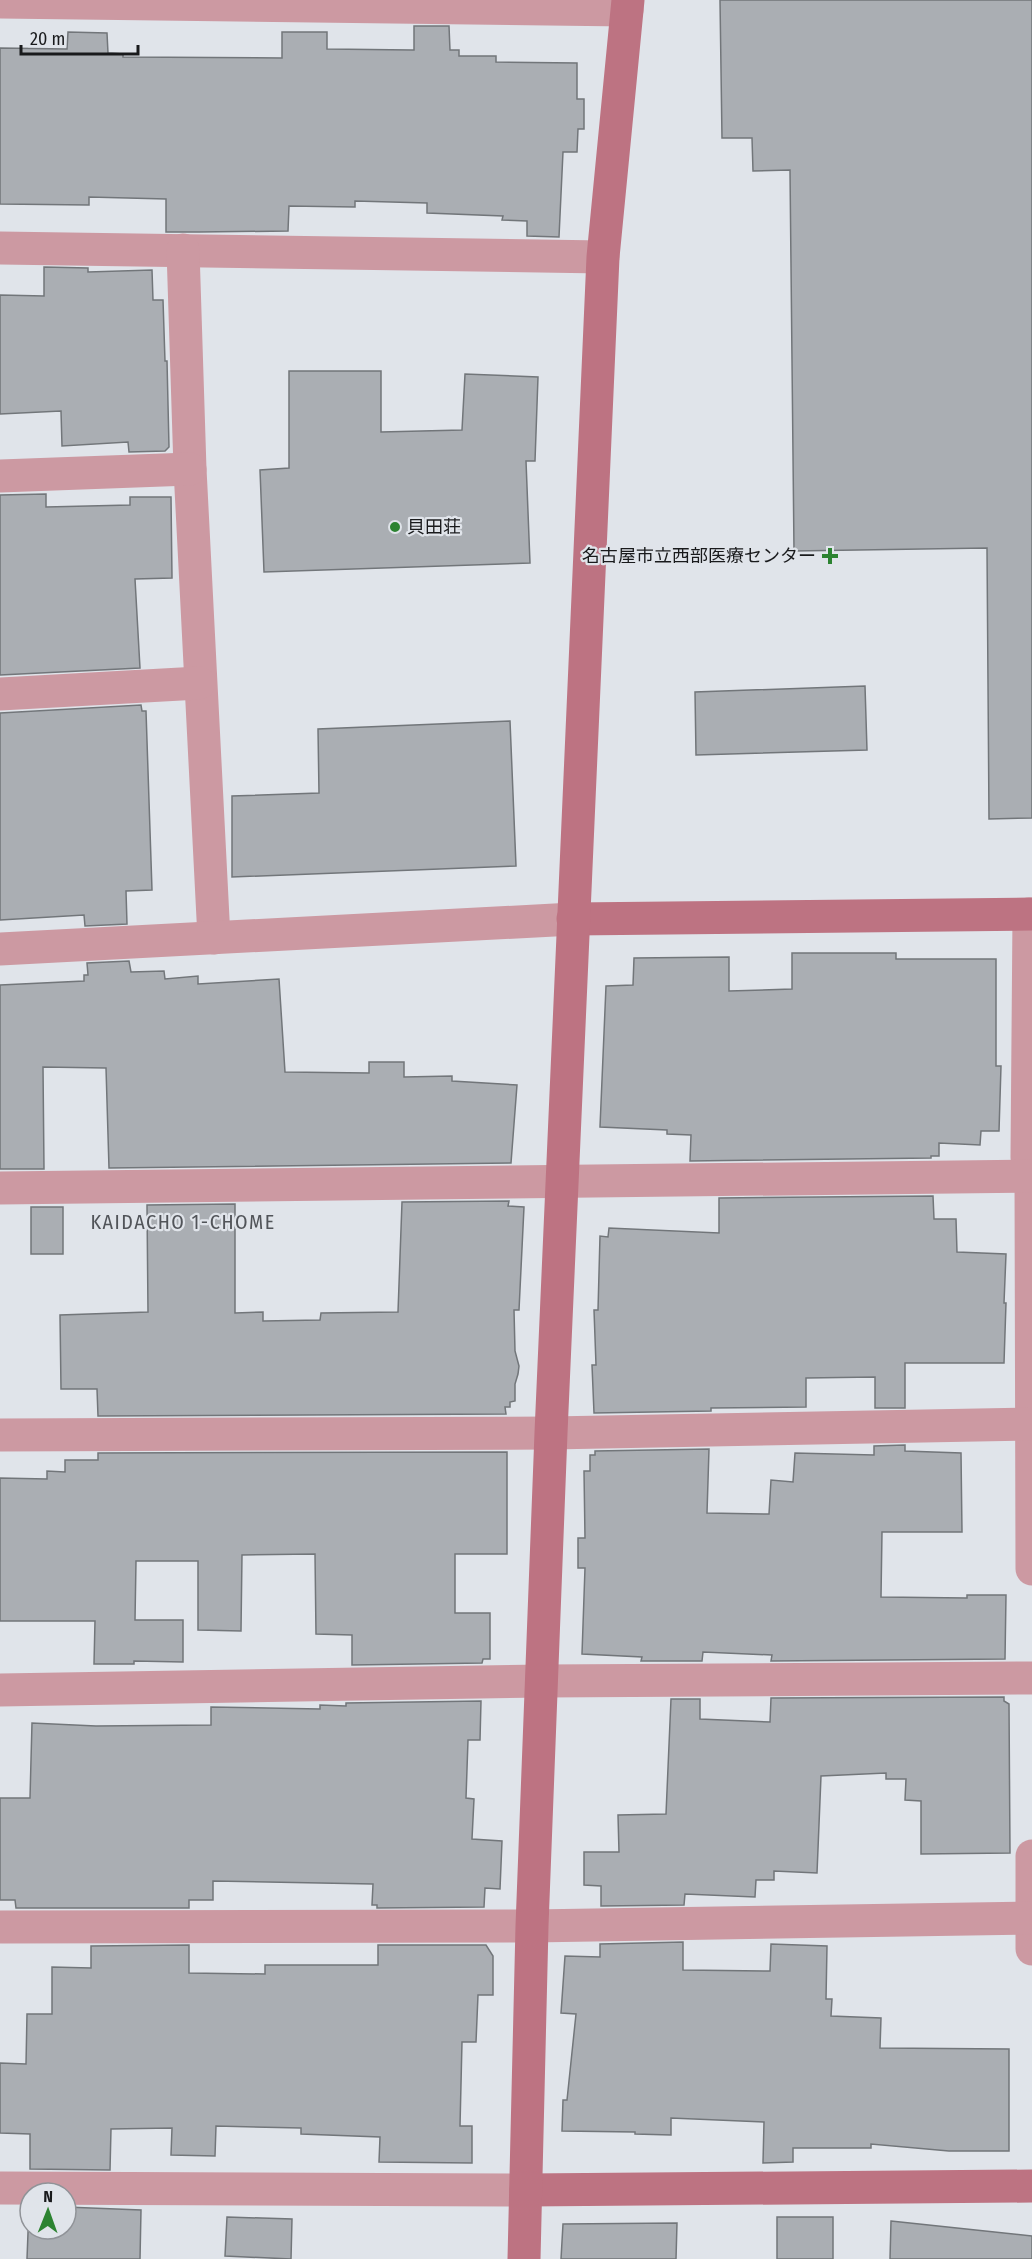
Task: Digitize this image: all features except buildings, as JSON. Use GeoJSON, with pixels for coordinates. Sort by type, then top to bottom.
{"type":"FeatureCollection","features":[{"type":"Feature","properties":{"kind":"street"},"geometry":{"type":"LineString","coordinates":[[0,2],[627,5],[603,257],[551,1433],[532,1926],[524,2259]]}},
{"type":"Feature","properties":{"kind":"street"},"geometry":{"type":"LineString","coordinates":[[0,248],[603,257]]}},
{"type":"Feature","properties":{"kind":"street"},"geometry":{"type":"LineString","coordinates":[[183,250],[199,683],[214,938]]}},
{"type":"Feature","properties":{"kind":"street"},"geometry":{"type":"LineString","coordinates":[[0,476],[190,469]]}},
{"type":"Feature","properties":{"kind":"street"},"geometry":{"type":"LineString","coordinates":[[0,694],[199,683]]}},
{"type":"Feature","properties":{"kind":"street"},"geometry":{"type":"LineString","coordinates":[[0,949],[573,919],[1030,914],[1027,1157],[1031,1176],[1032,1569]]}},
{"type":"Feature","properties":{"kind":"street"},"geometry":{"type":"LineString","coordinates":[[0,1188],[1031,1176]]}},
{"type":"Feature","properties":{"kind":"street"},"geometry":{"type":"LineString","coordinates":[[0,1435],[551,1433],[1031,1424]]}},
{"type":"Feature","properties":{"kind":"street"},"geometry":{"type":"LineString","coordinates":[[0,1690],[543,1681],[1032,1678]]}},
{"type":"Feature","properties":{"kind":"street"},"geometry":{"type":"LineString","coordinates":[[1032,1856],[1032,1949]]}},
{"type":"Feature","properties":{"kind":"street"},"geometry":{"type":"LineString","coordinates":[[0,1928],[532,1926],[1032,1918]]}},
{"type":"Feature","properties":{"kind":"street"},"geometry":{"type":"LineString","coordinates":[[0,2188],[526,2190],[1032,2186]]}},
{"type":"Feature","properties":{"kind":"place","name":"貝田荘"},"geometry":{"type":"Point","coordinates":[395,527]}},
{"type":"Feature","properties":{"kind":"place","name":"名古屋市立西部医療センター"},"geometry":{"type":"Point","coordinates":[830,556]}},
{"type":"Feature","properties":{"kind":"district","name":"KAIDACHO 1-CHOME"},"geometry":{"type":"Point","coordinates":[183,1222]}}]}
